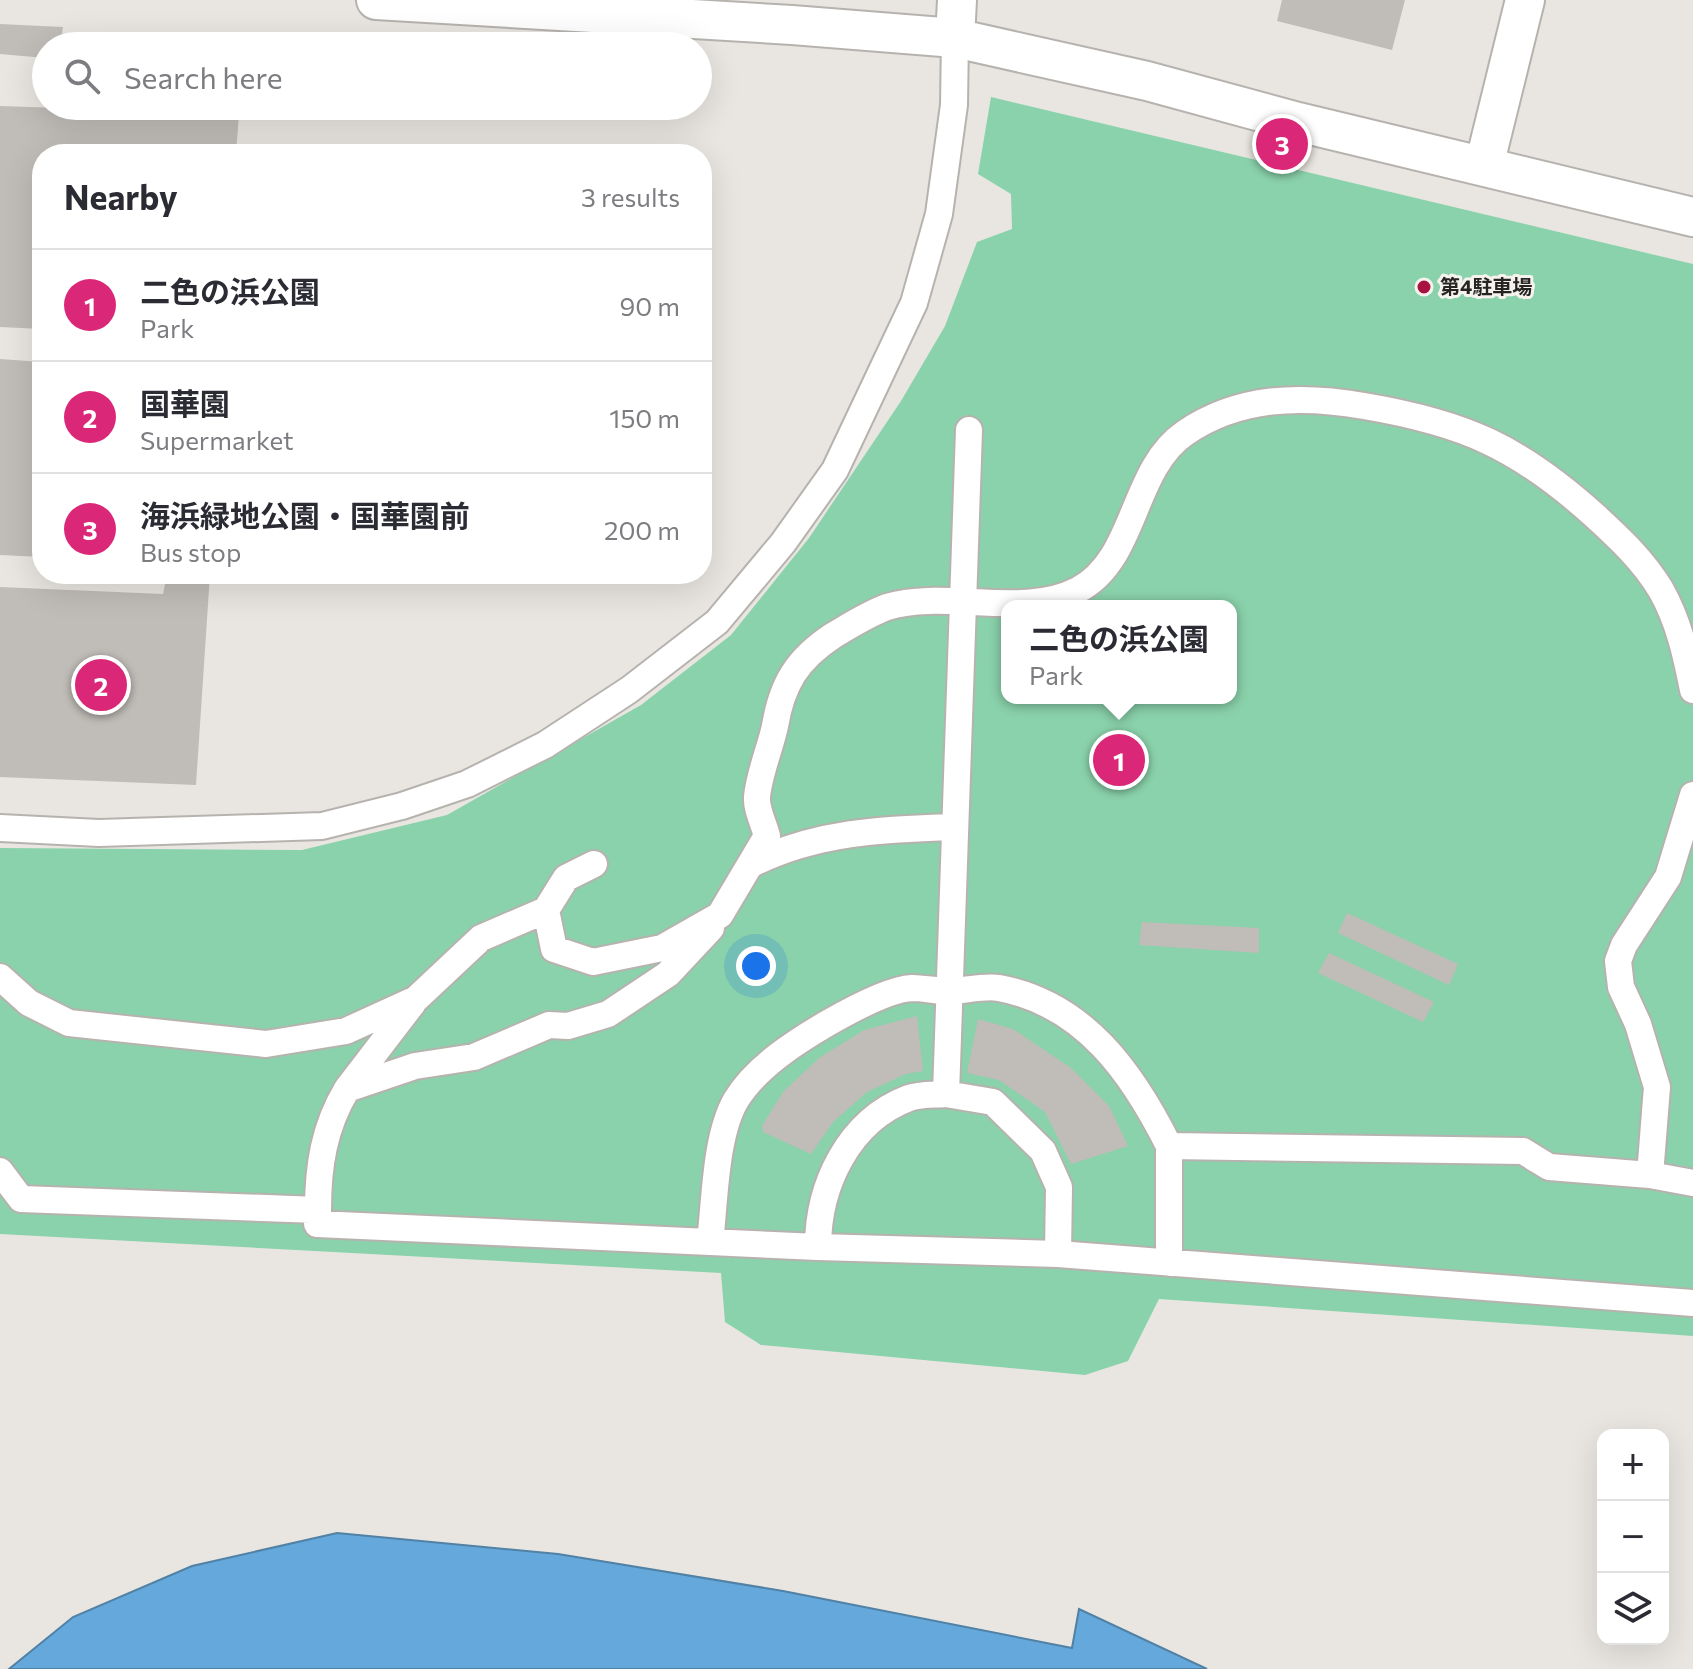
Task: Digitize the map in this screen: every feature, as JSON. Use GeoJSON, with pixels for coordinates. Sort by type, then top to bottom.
{"type":"FeatureCollection","features":[{"type":"Feature","properties":{"kind":"street"},"geometry":{"type":"LineString","coordinates":[[376,0],[955,38],[1147,81],[1693,217]]}},
{"type":"Feature","properties":{"kind":"street"},"geometry":{"type":"LineString","coordinates":[[0,828],[99,833],[322,826],[402,806],[467,784],[545,745],[629,690],[717,622],[783,543],[835,470],[914,303],[939,214],[954,105],[957,0]]}},
{"type":"Feature","properties":{"kind":"street"},"geometry":{"type":"LineString","coordinates":[[1484,166],[1525,0]]}},
{"type":"Feature","properties":{"kind":"street"},"geometry":{"type":"LineString","coordinates":[[1051,600],[1082,588],[1105,568],[1151,476],[1181,435],[1231,409],[1289,398],[1319,398],[1416,414],[1462,428],[1508,449],[1555,479],[1627,543],[1660,588],[1681,630],[1693,690]]}},
{"type":"Feature","properties":{"kind":"street"},"geometry":{"type":"LineString","coordinates":[[946,1094],[969,430]]}},
{"type":"Feature","properties":{"kind":"street"},"geometry":{"type":"LineString","coordinates":[[347,1089],[415,1066],[474,1057],[549,1025],[568,1026],[608,1014],[668,974],[720,915],[767,836],[756,799],[781,691],[814,648],[859,619],[890,606],[964,601],[1001,603]]}},
{"type":"Feature","properties":{"kind":"street"},"geometry":{"type":"LineString","coordinates":[[1650,1175],[1657,1087],[1638,1024],[1621,987],[1618,961],[1624,945],[1668,877],[1693,795]]}},
{"type":"Feature","properties":{"kind":"street"},"geometry":{"type":"LineString","coordinates":[[750,865],[786,846],[821,838],[900,828],[955,827]]}},
{"type":"Feature","properties":{"kind":"street"},"geometry":{"type":"LineString","coordinates":[[594,864],[566,878],[546,910],[481,938],[416,999],[347,1089],[326,1133],[318,1179],[317,1224],[818,1247],[1058,1254],[1693,1303]]}},
{"type":"Feature","properties":{"kind":"street"},"geometry":{"type":"LineString","coordinates":[[546,910],[554,949],[593,962],[662,948],[720,915]]}},
{"type":"Feature","properties":{"kind":"street"},"geometry":{"type":"LineString","coordinates":[[0,977],[29,1003],[69,1023],[266,1044],[346,1031],[416,999]]}},
{"type":"Feature","properties":{"kind":"street"},"geometry":{"type":"LineString","coordinates":[[710,1242],[721,1150],[736,1100],[785,1049],[851,1010],[909,988],[950,991],[997,987],[1040,1001],[1074,1019],[1111,1051],[1135,1084],[1169,1146],[1169,1263]]}},
{"type":"Feature","properties":{"kind":"street"},"geometry":{"type":"LineString","coordinates":[[818,1247],[818,1226],[826,1190],[835,1166],[853,1139],[881,1113],[911,1097],[946,1094],[993,1102],[1043,1151],[1059,1187],[1058,1254]]}},
{"type":"Feature","properties":{"kind":"street"},"geometry":{"type":"LineString","coordinates":[[1169,1146],[1523,1151],[1549,1167],[1650,1175],[1693,1183]]}},
{"type":"Feature","properties":{"kind":"street"},"geometry":{"type":"LineString","coordinates":[[0,1171],[21,1199],[318,1210]]}},
{"type":"Feature","properties":{"kind":"green space"},"geometry":{"type":"Polygon","coordinates":[[[991,97],[1693,264],[1693,1336],[1159,1299],[1128,1361],[1085,1375],[761,1345],[725,1322],[721,1273],[0,1234],[0,848],[302,850],[447,815],[641,705],[731,635],[809,538],[901,401],[945,326],[977,242],[1012,229],[1011,194],[978,174],[991,97]]]}},
{"type":"Feature","properties":{"kind":"water"},"geometry":{"type":"Polygon","coordinates":[[[337,1533],[558,1554],[783,1591],[1072,1648],[1079,1609],[1207,1669],[9,1669],[73,1617],[192,1566],[337,1533]]]}},
{"type":"Feature","properties":{"kind":"building"},"geometry":{"type":"Polygon","coordinates":[[[1282,0],[1405,0],[1392,50],[1277,21],[1282,0]]]}},
{"type":"Feature","properties":{"kind":"building"},"geometry":{"type":"Polygon","coordinates":[[[0,24],[63,27],[62,32],[32,32],[32,57],[0,54],[0,24]]]}},
{"type":"Feature","properties":{"kind":"building"},"geometry":{"type":"Polygon","coordinates":[[[0,106],[32,107],[32,120],[239,120],[237,144],[32,144],[32,329],[0,327],[0,106]]]}},
{"type":"Feature","properties":{"kind":"building"},"geometry":{"type":"Polygon","coordinates":[[[0,359],[32,361],[32,557],[0,555],[0,359]]]}},
{"type":"Feature","properties":{"kind":"building"},"geometry":{"type":"Polygon","coordinates":[[[165,584],[209,584],[196,785],[0,777],[0,587],[163,594],[165,584]]]}},
{"type":"Feature","properties":{"kind":"building"},"geometry":{"type":"Polygon","coordinates":[[[1347,913],[1458,964],[1449,985],[1338,933],[1347,913]]]}},
{"type":"Feature","properties":{"kind":"building"},"geometry":{"type":"Polygon","coordinates":[[[1142,922],[1259,928],[1259,953],[1139,945],[1142,922]]]}},
{"type":"Feature","properties":{"kind":"building"},"geometry":{"type":"Polygon","coordinates":[[[1329,953],[1434,1002],[1423,1022],[1318,973],[1329,953]]]}},
{"type":"Feature","properties":{"kind":"building"},"geometry":{"type":"Polygon","coordinates":[[[917,1016],[923,1071],[906,1074],[867,1092],[833,1122],[811,1154],[763,1132],[762,1126],[783,1092],[819,1058],[864,1030],[917,1016]]]}},
{"type":"Feature","properties":{"kind":"building"},"geometry":{"type":"Polygon","coordinates":[[[978,1019],[1013,1029],[1071,1068],[1109,1106],[1128,1146],[1071,1164],[1045,1112],[999,1080],[967,1073],[978,1019]]]}},
{"type":"Feature","properties":{"kind":"place","name":"海浜緑地公園・国華園前"},"geometry":{"type":"Point","coordinates":[1282,144]}},
{"type":"Feature","properties":{"kind":"place","name":"第4駐車場"},"geometry":{"type":"Point","coordinates":[1424,287]}},
{"type":"Feature","properties":{"kind":"place","name":"国華園"},"geometry":{"type":"Point","coordinates":[101,685]}},
{"type":"Feature","properties":{"kind":"place","name":"二色の浜公園"},"geometry":{"type":"Point","coordinates":[1119,760]}}]}
